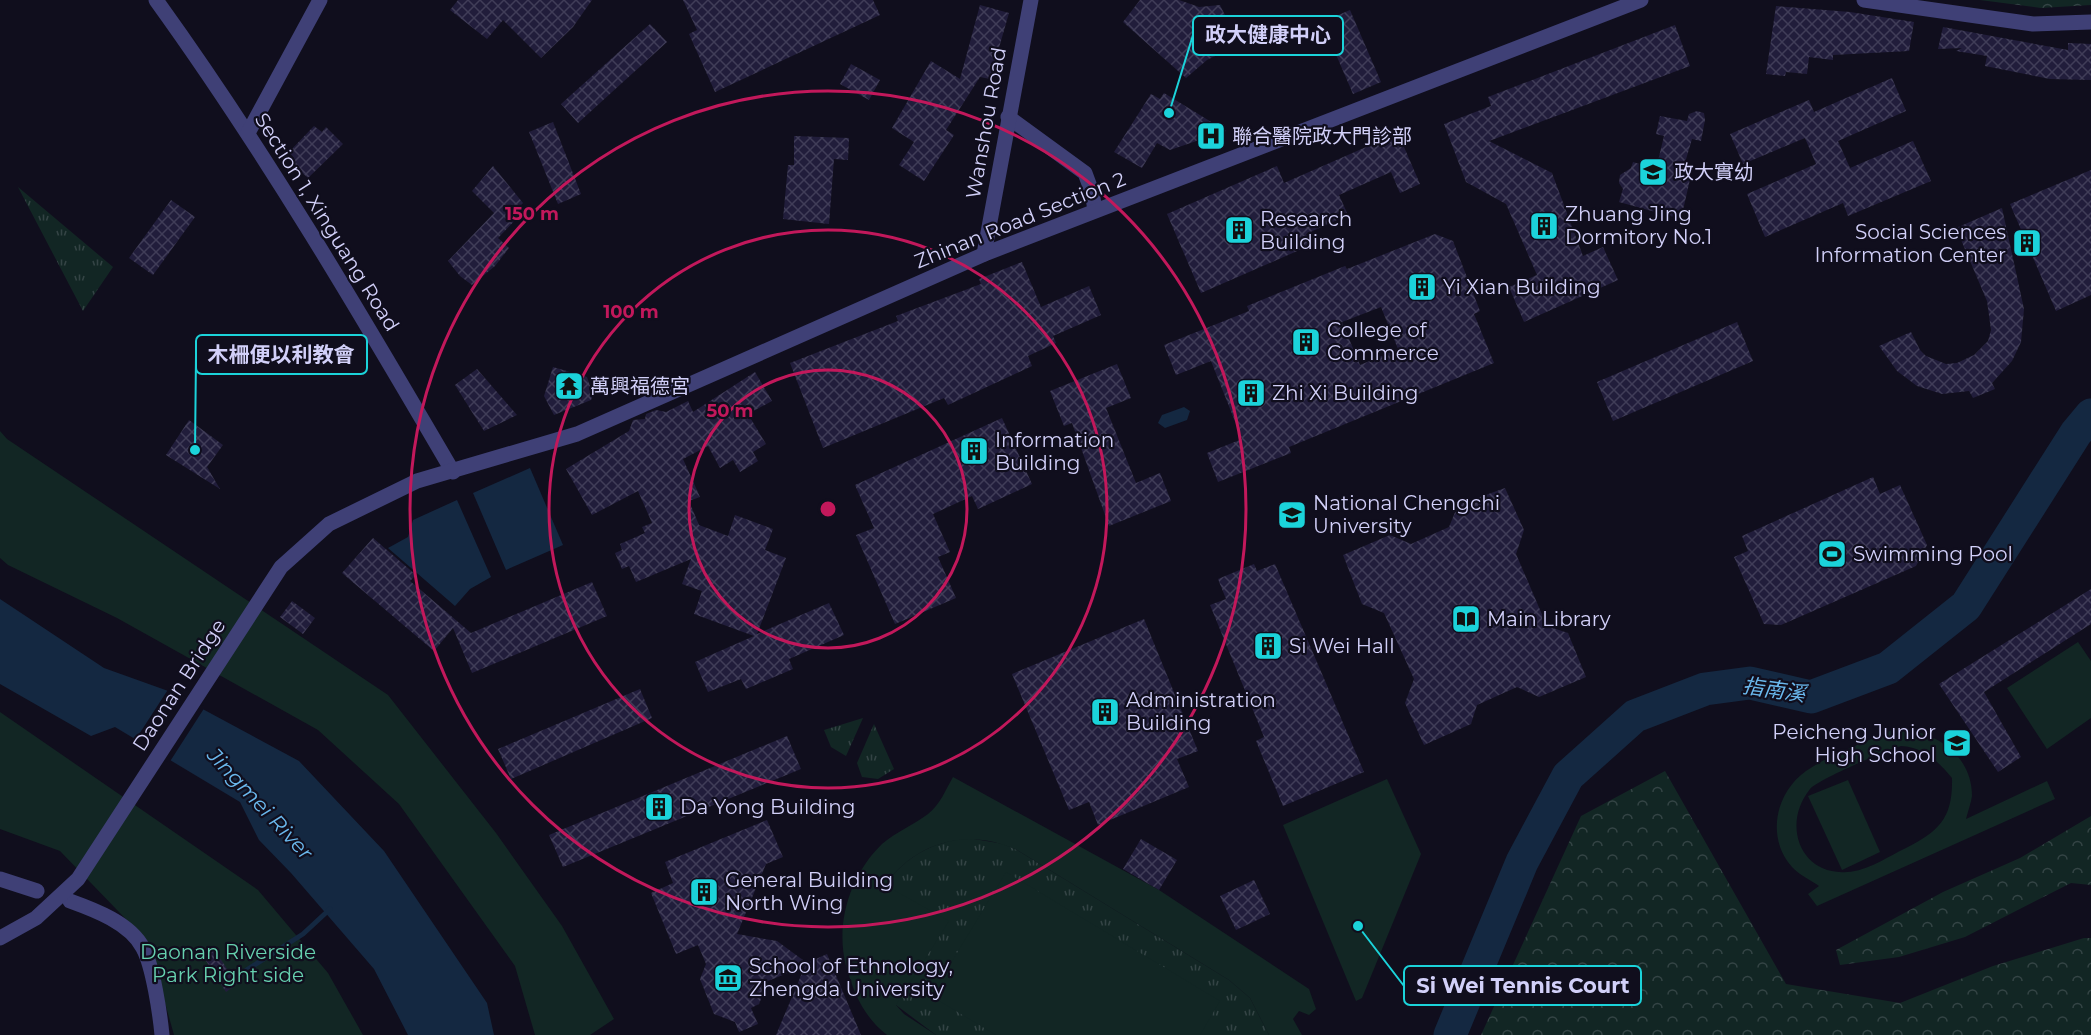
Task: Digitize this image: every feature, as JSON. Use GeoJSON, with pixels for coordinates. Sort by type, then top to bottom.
{"type":"FeatureCollection","features":[{"type":"Feature","properties":{"kind":"street","name":"Section 1, Xinguang Road"},"geometry":{"type":"LineString","coordinates":[[156,0],[248,133],[314,235],[453,472]]}},
{"type":"Feature","properties":{"kind":"street"},"geometry":{"type":"LineString","coordinates":[[248,133],[320,0]]}},
{"type":"Feature","properties":{"kind":"street","name":"Wanshou Road"},"geometry":{"type":"LineString","coordinates":[[984,254],[1031,0]]}},
{"type":"Feature","properties":{"kind":"street","name":"Zhinan Road Section 2"},"geometry":{"type":"LineString","coordinates":[[417,481],[576,434],[984,254],[1641,0]]}},
{"type":"Feature","properties":{"kind":"street"},"geometry":{"type":"LineString","coordinates":[[1864,0],[2033,24],[2091,22]]}},
{"type":"Feature","properties":{"kind":"street"},"geometry":{"type":"LineString","coordinates":[[1008,117],[1084,173],[1092,192],[1095,210]]}},
{"type":"Feature","properties":{"kind":"street","name":"Daonan Bridge"},"geometry":{"type":"LineString","coordinates":[[0,938],[36,918],[78,879],[281,567],[329,524],[417,481]]}},
{"type":"Feature","properties":{"kind":"street"},"geometry":{"type":"LineString","coordinates":[[0,879],[37,891]]}},
{"type":"Feature","properties":{"kind":"street"},"geometry":{"type":"LineString","coordinates":[[70,901],[101,914],[129,931],[144,948],[159,1011],[162,1035]]}},
{"type":"Feature","properties":{"kind":"green space"},"geometry":{"type":"Polygon","coordinates":[[[1980,0],[2091,0],[2091,5],[2041,8],[1980,0]]]}},
{"type":"Feature","properties":{"kind":"green space"},"geometry":{"type":"Polygon","coordinates":[[[18,187],[113,267],[83,311],[18,187]]]}},
{"type":"Feature","properties":{"kind":"green space"},"geometry":{"type":"Polygon","coordinates":[[[0,431],[7,439],[388,695],[496,833],[562,926],[614,1019],[590,1035],[535,1035],[515,966],[399,804],[318,730],[117,618],[8,565],[0,558],[0,431]]]}},
{"type":"Feature","properties":{"kind":"green space"},"geometry":{"type":"Polygon","coordinates":[[[2078,642],[2091,661],[2091,718],[2047,749],[2007,688],[2078,642]]]}},
{"type":"Feature","properties":{"kind":"green space","name":"Daonan Riverside Park Right side"},"geometry":{"type":"Polygon","coordinates":[[[0,712],[258,890],[328,973],[363,1035],[174,1035],[148,942],[60,851],[0,829],[0,712]]]}},
{"type":"Feature","properties":{"kind":"green space"},"geometry":{"type":"Polygon","coordinates":[[[863,718],[846,756],[831,747],[824,730],[863,718]]]}},
{"type":"Feature","properties":{"kind":"green space"},"geometry":{"type":"Polygon","coordinates":[[[874,724],[894,769],[878,779],[862,777],[857,763],[874,724]]]}},
{"type":"Feature","properties":{"kind":"green space"},"geometry":{"type":"Polygon","coordinates":[[[1894,729],[1922,733],[1947,746],[1957,756],[1965,767],[1970,781],[1972,796],[1966,819],[2047,781],[2055,799],[1817,906],[1808,894],[1819,886],[1792,867],[1779,843],[1777,830],[1781,803],[1795,780],[1806,771],[1837,754],[1894,729]],[[1901,746],[1868,759],[1810,789],[1801,803],[1797,818],[1800,846],[1807,857],[1818,866],[1831,871],[1855,871],[1877,863],[1917,842],[1942,822],[1950,803],[1952,778],[1930,756],[1901,746]]]}},
{"type":"Feature","properties":{"kind":"green space"},"geometry":{"type":"Polygon","coordinates":[[[1665,771],[1786,984],[1900,1003],[1993,966],[2084,938],[2091,938],[2091,1035],[1481,1035],[1581,816],[1665,771]]]}},
{"type":"Feature","properties":{"kind":"green space"},"geometry":{"type":"Polygon","coordinates":[[[953,777],[1159,890],[1309,989],[1316,1009],[1309,1015],[1299,1011],[1293,1019],[1302,1035],[1269,1035],[1250,998],[1229,980],[1017,850],[999,843],[962,840],[927,849],[898,870],[885,885],[949,921],[896,1005],[904,1014],[936,1035],[887,1035],[866,1013],[846,966],[842,933],[848,900],[861,870],[871,856],[887,840],[932,810],[953,777]]]}},
{"type":"Feature","properties":{"kind":"green space"},"geometry":{"type":"Polygon","coordinates":[[[1387,779],[1421,854],[1362,998],[1356,1001],[1283,825],[1387,779]]]}},
{"type":"Feature","properties":{"kind":"green space"},"geometry":{"type":"Polygon","coordinates":[[[1848,780],[1880,852],[1842,870],[1808,796],[1848,780]]]}},
{"type":"Feature","properties":{"kind":"green space"},"geometry":{"type":"Polygon","coordinates":[[[2091,816],[2091,885],[2071,883],[1965,937],[1899,957],[1840,965],[1836,950],[1943,892],[2020,858],[2091,816]]]}},
{"type":"Feature","properties":{"kind":"green space"},"geometry":{"type":"Polygon","coordinates":[[[968,838],[1004,844],[1017,850],[1229,980],[1250,998],[1269,1035],[936,1035],[896,1005],[885,885],[902,866],[921,852],[943,843],[968,838]]]}},
{"type":"Feature","properties":{"kind":"green space"},"geometry":{"type":"Polygon","coordinates":[[[1006,872],[1220,1001],[1200,1035],[996,1035],[931,996],[1006,872]]]}},
{"type":"Feature","properties":{"kind":"water"},"geometry":{"type":"Polygon","coordinates":[[[1184,407],[1190,411],[1187,420],[1165,428],[1158,423],[1162,415],[1184,407]]]}},
{"type":"Feature","properties":{"kind":"water"},"geometry":{"type":"Polygon","coordinates":[[[530,468],[563,545],[506,570],[473,493],[530,468]]]}},
{"type":"Feature","properties":{"kind":"water"},"geometry":{"type":"Polygon","coordinates":[[[457,500],[491,577],[470,589],[455,606],[388,548],[408,537],[413,520],[457,500]]]}},
{"type":"Feature","properties":{"kind":"water","name":"Jingmei River"},"geometry":{"type":"Polygon","coordinates":[[[0,599],[104,668],[171,692],[299,761],[384,851],[487,1003],[494,1035],[408,1035],[374,969],[291,873],[259,840],[240,802],[115,727],[91,736],[0,684],[0,599]]]}},
{"type":"Feature","properties":{"kind":"pier"},"geometry":{"type":"Polygon","coordinates":[[[169,688],[205,707],[169,763],[134,742],[169,688]]]}},
{"type":"Feature","properties":{"kind":"building"},"geometry":{"type":"Polygon","coordinates":[[[458,0],[592,0],[573,27],[541,58],[503,20],[487,39],[450,10],[458,0]]]}},
{"type":"Feature","properties":{"kind":"building"},"geometry":{"type":"Polygon","coordinates":[[[683,0],[873,0],[880,15],[715,92],[689,34],[697,30],[683,0]]]}},
{"type":"Feature","properties":{"kind":"building"},"geometry":{"type":"Polygon","coordinates":[[[1140,0],[1179,0],[1199,7],[1220,5],[1239,44],[1207,60],[1186,78],[1123,22],[1140,0]]]}},
{"type":"Feature","properties":{"kind":"building"},"geometry":{"type":"Polygon","coordinates":[[[980,5],[1009,13],[990,79],[980,77],[946,130],[954,135],[924,181],[899,165],[914,142],[892,128],[931,61],[960,79],[980,5]]]}},
{"type":"Feature","properties":{"kind":"building"},"geometry":{"type":"Polygon","coordinates":[[[1776,6],[1850,12],[1914,22],[1909,51],[1833,55],[1833,60],[1809,57],[1807,74],[1786,72],[1785,76],[1766,74],[1776,6]]]}},
{"type":"Feature","properties":{"kind":"building"},"geometry":{"type":"Polygon","coordinates":[[[1350,10],[1381,82],[1353,94],[1322,22],[1350,10]]]}},
{"type":"Feature","properties":{"kind":"building"},"geometry":{"type":"Polygon","coordinates":[[[650,24],[667,42],[578,123],[561,104],[650,24]]]}},
{"type":"Feature","properties":{"kind":"building"},"geometry":{"type":"Polygon","coordinates":[[[1675,25],[1690,66],[1489,141],[1552,173],[1583,256],[1603,247],[1618,280],[1524,322],[1509,287],[1537,275],[1506,204],[1466,182],[1444,124],[1491,106],[1488,97],[1675,25]]]}},
{"type":"Feature","properties":{"kind":"building"},"geometry":{"type":"Polygon","coordinates":[[[1943,27],[2068,50],[2068,43],[2091,44],[2091,80],[2050,79],[1985,66],[1987,56],[1956,51],[1962,48],[1938,49],[1943,27]]]}},
{"type":"Feature","properties":{"kind":"building"},"geometry":{"type":"Polygon","coordinates":[[[851,64],[880,80],[869,100],[840,84],[851,64]]]}},
{"type":"Feature","properties":{"kind":"building"},"geometry":{"type":"Polygon","coordinates":[[[1892,78],[1906,111],[1838,141],[1850,168],[1913,141],[1931,181],[1848,216],[1843,203],[1765,237],[1747,194],[1816,164],[1805,138],[1743,164],[1730,134],[1809,100],[1814,112],[1892,78]]]}},
{"type":"Feature","properties":{"kind":"building"},"geometry":{"type":"Polygon","coordinates":[[[1164,93],[1226,131],[1170,150],[1157,143],[1142,168],[1114,152],[1151,94],[1160,99],[1164,93]]]}},
{"type":"Feature","properties":{"kind":"building","name":"政大實幼"},"geometry":{"type":"Polygon","coordinates":[[[1697,111],[1704,113],[1705,120],[1701,141],[1692,139],[1682,173],[1691,175],[1681,219],[1619,202],[1623,189],[1619,183],[1620,175],[1631,168],[1633,162],[1656,169],[1664,136],[1656,134],[1660,116],[1687,121],[1689,114],[1697,111]]]}},
{"type":"Feature","properties":{"kind":"building"},"geometry":{"type":"Polygon","coordinates":[[[553,122],[581,194],[558,204],[529,132],[553,122]]]}},
{"type":"Feature","properties":{"kind":"building"},"geometry":{"type":"Polygon","coordinates":[[[314,126],[322,132],[326,127],[343,144],[308,178],[291,163],[294,158],[289,152],[314,126]]]}},
{"type":"Feature","properties":{"kind":"building","name":"Research Building"},"geometry":{"type":"Polygon","coordinates":[[[1398,133],[1420,184],[1400,193],[1391,172],[1339,195],[1348,215],[1306,234],[1311,245],[1201,293],[1167,214],[1277,166],[1284,183],[1398,133]]]}},
{"type":"Feature","properties":{"kind":"building"},"geometry":{"type":"Polygon","coordinates":[[[794,136],[849,138],[848,160],[834,159],[829,224],[783,219],[788,165],[794,165],[794,136]]]}},
{"type":"Feature","properties":{"kind":"building"},"geometry":{"type":"Polygon","coordinates":[[[493,166],[523,203],[516,211],[520,215],[498,238],[509,248],[495,266],[472,285],[460,276],[448,261],[494,213],[472,191],[493,166]]]}},
{"type":"Feature","properties":{"kind":"building","name":"Social Sciences Information Center"},"geometry":{"type":"Polygon","coordinates":[[[2091,170],[2091,295],[2056,311],[2010,204],[2091,170]]]}},
{"type":"Feature","properties":{"kind":"building"},"geometry":{"type":"Polygon","coordinates":[[[171,200],[195,217],[153,275],[129,258],[171,200]]]}},
{"type":"Feature","properties":{"kind":"building"},"geometry":{"type":"Polygon","coordinates":[[[2002,208],[2024,309],[2021,342],[2012,361],[1992,383],[1995,389],[1973,398],[1969,391],[1942,394],[1917,386],[1897,371],[1879,346],[1911,332],[1920,350],[1926,356],[1946,364],[1957,363],[1974,355],[1988,341],[1991,330],[1987,301],[1956,228],[2002,208]]]}},
{"type":"Feature","properties":{"kind":"building"},"geometry":{"type":"Polygon","coordinates":[[[1435,234],[1453,241],[1480,311],[1474,314],[1494,363],[1289,447],[1291,453],[1218,482],[1207,453],[1242,439],[1211,361],[1176,375],[1164,345],[1249,311],[1247,306],[1345,266],[1347,269],[1435,234]],[[1381,307],[1342,322],[1360,365],[1398,349],[1381,307]]]}},
{"type":"Feature","properties":{"kind":"building"},"geometry":{"type":"Polygon","coordinates":[[[1022,262],[1041,307],[1089,286],[1101,315],[1053,336],[1056,343],[1028,356],[1032,366],[948,405],[944,398],[823,448],[790,363],[898,321],[896,316],[981,284],[979,279],[1022,262]]]}},
{"type":"Feature","properties":{"kind":"building"},"geometry":{"type":"Polygon","coordinates":[[[1737,322],[1753,361],[1613,421],[1597,382],[1737,322]]]}},
{"type":"Feature","properties":{"kind":"building"},"geometry":{"type":"Polygon","coordinates":[[[1117,364],[1131,398],[1106,408],[1136,483],[1160,473],[1171,501],[1109,526],[1072,423],[1064,426],[1050,391],[1117,364]]]}},
{"type":"Feature","properties":{"kind":"building","name":"萬興福德宮"},"geometry":{"type":"Polygon","coordinates":[[[553,367],[587,377],[593,395],[591,400],[554,415],[544,396],[553,367]]]}},
{"type":"Feature","properties":{"kind":"building"},"geometry":{"type":"Polygon","coordinates":[[[477,369],[517,415],[484,431],[455,385],[477,369]]]}},
{"type":"Feature","properties":{"kind":"building"},"geometry":{"type":"Polygon","coordinates":[[[755,372],[772,401],[748,414],[766,444],[753,452],[758,461],[740,472],[733,460],[720,468],[708,446],[683,459],[700,497],[689,501],[699,525],[728,536],[735,515],[773,529],[765,550],[786,558],[757,634],[829,603],[844,635],[789,659],[793,669],[746,689],[741,679],[708,692],[695,662],[754,636],[694,614],[702,591],[682,584],[691,559],[636,582],[629,566],[622,569],[615,553],[622,550],[620,544],[645,533],[642,527],[652,523],[638,491],[592,515],[566,469],[629,431],[633,420],[645,419],[646,414],[656,410],[666,412],[688,401],[693,412],[755,372]]]}},
{"type":"Feature","properties":{"kind":"building"},"geometry":{"type":"Polygon","coordinates":[[[1002,418],[1032,484],[978,509],[972,496],[933,514],[950,552],[938,557],[956,598],[895,624],[856,535],[874,528],[855,485],[1002,418]]]}},
{"type":"Feature","properties":{"kind":"building"},"geometry":{"type":"Polygon","coordinates":[[[189,420],[223,445],[207,467],[220,489],[166,455],[189,420]]]}},
{"type":"Feature","properties":{"kind":"building","name":"Swimming Pool"},"geometry":{"type":"Polygon","coordinates":[[[1873,477],[1880,494],[1900,485],[1927,545],[1916,566],[1781,625],[1764,624],[1734,557],[1748,551],[1742,536],[1873,477]]]}},
{"type":"Feature","properties":{"kind":"building","name":"Main Library"},"geometry":{"type":"Polygon","coordinates":[[[1505,488],[1524,530],[1516,554],[1547,626],[1568,633],[1586,677],[1539,697],[1517,687],[1477,705],[1471,724],[1424,745],[1405,703],[1414,679],[1384,613],[1362,604],[1343,555],[1390,535],[1411,544],[1449,527],[1458,505],[1505,488]]]}},
{"type":"Feature","properties":{"kind":"building"},"geometry":{"type":"Polygon","coordinates":[[[373,538],[416,575],[410,581],[471,633],[592,582],[607,616],[472,673],[453,628],[434,651],[342,573],[373,538]]]}},
{"type":"Feature","properties":{"kind":"building"},"geometry":{"type":"Polygon","coordinates":[[[1254,564],[1257,571],[1275,564],[1364,772],[1283,806],[1256,741],[1264,737],[1210,605],[1226,599],[1218,579],[1254,564]]]}},
{"type":"Feature","properties":{"kind":"building"},"geometry":{"type":"Polygon","coordinates":[[[2091,589],[2091,624],[1984,692],[2021,757],[1998,772],[1939,684],[2091,589]]]}},
{"type":"Feature","properties":{"kind":"building"},"geometry":{"type":"Polygon","coordinates":[[[292,601],[315,618],[303,634],[280,617],[292,601]]]}},
{"type":"Feature","properties":{"kind":"building","name":"Administration Building"},"geometry":{"type":"Polygon","coordinates":[[[1144,619],[1198,751],[1177,759],[1189,787],[1098,825],[1089,802],[1069,810],[1012,674],[1144,619]]]}},
{"type":"Feature","properties":{"kind":"building"},"geometry":{"type":"Polygon","coordinates":[[[640,689],[652,718],[511,779],[498,749],[640,689]]]}},
{"type":"Feature","properties":{"kind":"building","name":"Da Yong Building"},"geometry":{"type":"Polygon","coordinates":[[[787,736],[801,769],[563,867],[549,835],[787,736]]]}},
{"type":"Feature","properties":{"kind":"building"},"geometry":{"type":"Polygon","coordinates":[[[767,820],[783,857],[766,864],[737,934],[777,941],[807,963],[827,954],[861,1035],[776,1035],[805,966],[768,981],[759,1004],[751,1008],[758,1024],[739,1032],[735,1022],[714,1014],[700,979],[706,964],[698,945],[676,954],[651,893],[673,883],[665,862],[767,820]]]}},
{"type":"Feature","properties":{"kind":"building"},"geometry":{"type":"Polygon","coordinates":[[[1141,839],[1177,860],[1159,890],[1123,869],[1141,839]]]}},
{"type":"Feature","properties":{"kind":"building"},"geometry":{"type":"Polygon","coordinates":[[[1254,880],[1270,914],[1236,930],[1220,896],[1254,880]]]}},
{"type":"Feature","properties":{"kind":"building"},"geometry":{"type":"Polygon","coordinates":[[[214,949],[237,984],[226,992],[203,956],[214,949]]]}},
{"type":"Feature","properties":{"kind":"waterway","name":"指南溪"},"geometry":{"type":"LineString","coordinates":[[1450,1035],[1522,862],[1568,776],[1635,716],[1705,689],[1750,683],[1811,697],[1888,668],[1966,606],[2076,433],[2091,415]]}},
{"type":"Feature","properties":{"kind":"waterway"},"geometry":{"type":"LineString","coordinates":[[234,978],[303,934],[330,909]]}},
{"type":"Feature","properties":{"kind":"place","name":"政大健康中心"},"geometry":{"type":"Point","coordinates":[1169,113]}},
{"type":"Feature","properties":{"kind":"place","name":"聯合醫院政大門診部"},"geometry":{"type":"Point","coordinates":[1211,136]}},
{"type":"Feature","properties":{"kind":"place","name":"政大實幼"},"geometry":{"type":"Point","coordinates":[1653,172]}},
{"type":"Feature","properties":{"kind":"place","name":"Zhuang Jing Dormitory No.1"},"geometry":{"type":"Point","coordinates":[1544,226]}},
{"type":"Feature","properties":{"kind":"place","name":"Research Building"},"geometry":{"type":"Point","coordinates":[1239,230]}},
{"type":"Feature","properties":{"kind":"place","name":"Social Sciences Information Center"},"geometry":{"type":"Point","coordinates":[2027,243]}},
{"type":"Feature","properties":{"kind":"place","name":"Yi Xian Building"},"geometry":{"type":"Point","coordinates":[1422,287]}},
{"type":"Feature","properties":{"kind":"place","name":"College of Commerce"},"geometry":{"type":"Point","coordinates":[1306,342]}},
{"type":"Feature","properties":{"kind":"place","name":"萬興福德宮"},"geometry":{"type":"Point","coordinates":[569,386]}},
{"type":"Feature","properties":{"kind":"place","name":"Zhi Xi Building"},"geometry":{"type":"Point","coordinates":[1251,393]}},
{"type":"Feature","properties":{"kind":"place","name":"木柵便以利教會"},"geometry":{"type":"Point","coordinates":[195,450]}},
{"type":"Feature","properties":{"kind":"place","name":"Information Building"},"geometry":{"type":"Point","coordinates":[974,451]}},
{"type":"Feature","properties":{"kind":"place","name":"National Chengchi University"},"geometry":{"type":"Point","coordinates":[1292,515]}},
{"type":"Feature","properties":{"kind":"place","name":"Swimming Pool"},"geometry":{"type":"Point","coordinates":[1832,554]}},
{"type":"Feature","properties":{"kind":"place","name":"Main Library"},"geometry":{"type":"Point","coordinates":[1466,619]}},
{"type":"Feature","properties":{"kind":"place","name":"Si Wei Hall"},"geometry":{"type":"Point","coordinates":[1268,646]}},
{"type":"Feature","properties":{"kind":"place","name":"Administration Building"},"geometry":{"type":"Point","coordinates":[1105,712]}},
{"type":"Feature","properties":{"kind":"place","name":"Peicheng Junior High School"},"geometry":{"type":"Point","coordinates":[1957,743]}},
{"type":"Feature","properties":{"kind":"place","name":"Da Yong Building"},"geometry":{"type":"Point","coordinates":[659,807]}},
{"type":"Feature","properties":{"kind":"place","name":"General Building North Wing"},"geometry":{"type":"Point","coordinates":[704,892]}},
{"type":"Feature","properties":{"kind":"place","name":"Si Wei Tennis Court"},"geometry":{"type":"Point","coordinates":[1358,926]}},
{"type":"Feature","properties":{"kind":"place","name":"School of Ethnology, Zhengda University"},"geometry":{"type":"Point","coordinates":[728,978]}}]}
